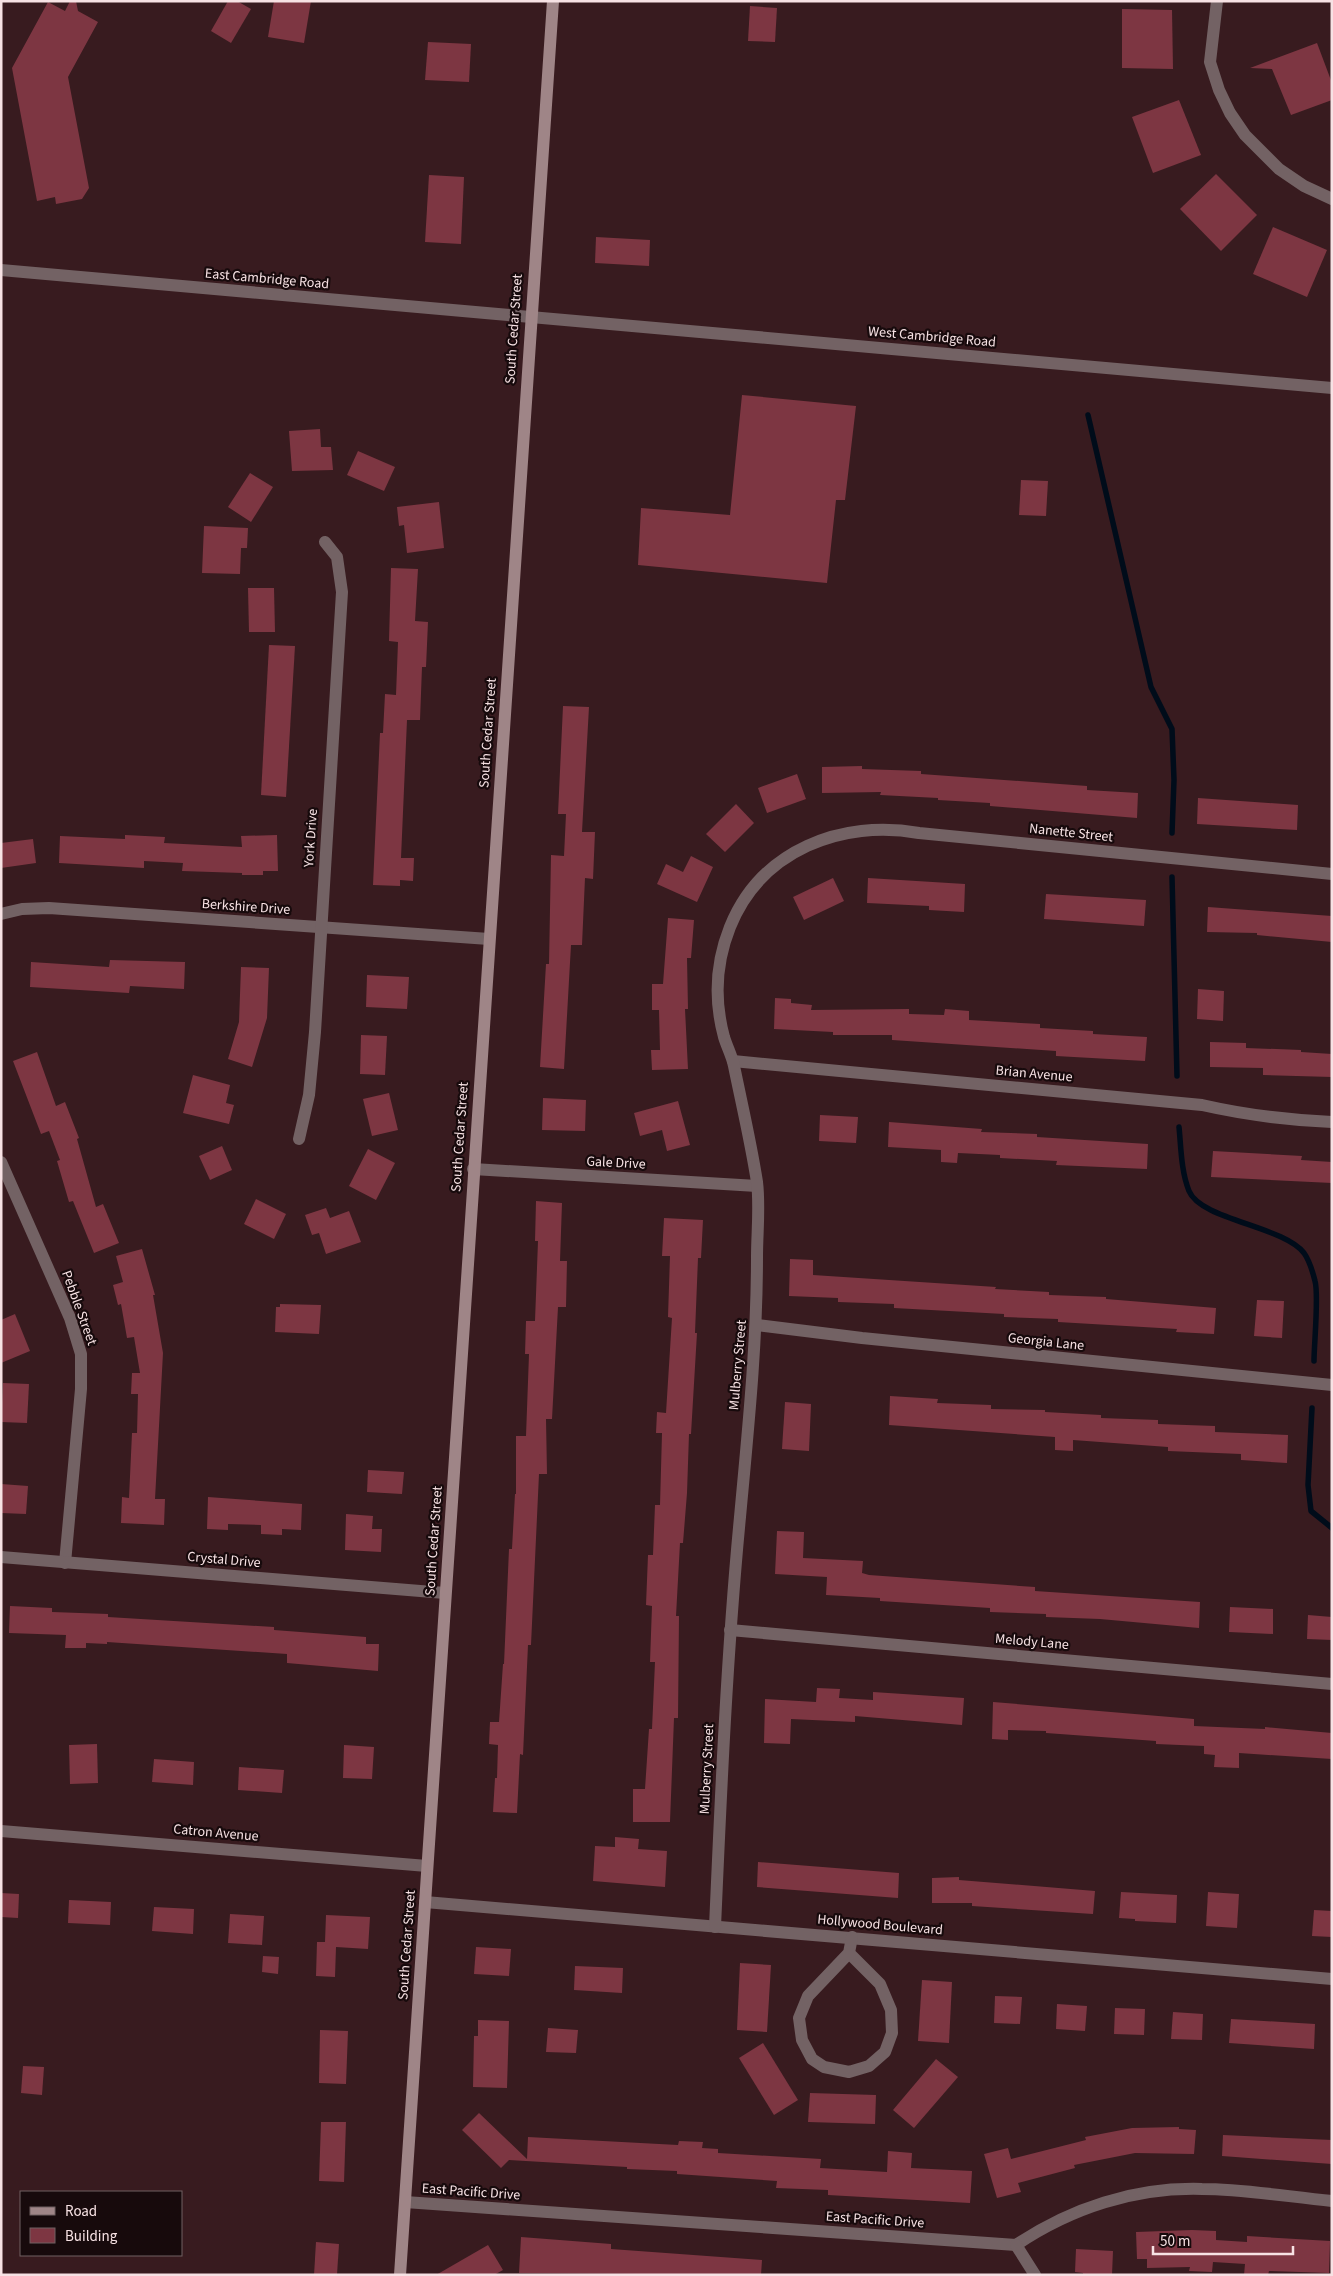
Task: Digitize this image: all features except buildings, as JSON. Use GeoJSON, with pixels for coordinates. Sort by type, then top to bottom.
{"type":"FeatureCollection","features":[{"type":"Feature","properties":{"kind":"main road","name":"South Cedar Street"},"geometry":{"type":"LineString","coordinates":[[400,2275],[530,317],[553,1]]}},
{"type":"Feature","properties":{"kind":"street"},"geometry":{"type":"LineString","coordinates":[[1217,1],[1210,62],[1218,90],[1230,113],[1245,134],[1279,169],[1304,186],[1332,199]]}},
{"type":"Feature","properties":{"kind":"street","name":"East Cambridge Road"},"geometry":{"type":"LineString","coordinates":[[1,270],[530,317]]}},
{"type":"Feature","properties":{"kind":"street","name":"West Cambridge Road"},"geometry":{"type":"LineString","coordinates":[[530,317],[1332,388]]}},
{"type":"Feature","properties":{"kind":"street","name":"York Drive"},"geometry":{"type":"LineString","coordinates":[[299,1139],[309,1095],[342,592],[337,557],[326,542]]}},
{"type":"Feature","properties":{"kind":"street","name":"Nanette Street"},"geometry":{"type":"LineString","coordinates":[[809,845],[841,833],[866,829],[894,829],[1332,874]]}},
{"type":"Feature","properties":{"kind":"street","name":"Mulberry Street"},"geometry":{"type":"LineString","coordinates":[[715,1927],[730,1630],[758,1325],[757,1186],[733,1061],[724,1038],[718,1010],[718,992],[722,951],[728,934],[745,900],[765,876],[789,856],[809,845]]}},
{"type":"Feature","properties":{"kind":"street","name":"Berkshire Drive"},"geometry":{"type":"LineString","coordinates":[[1,914],[22,909],[49,908],[489,939]]}},
{"type":"Feature","properties":{"kind":"street","name":"Brian Avenue"},"geometry":{"type":"LineString","coordinates":[[733,1061],[1202,1105],[1259,1117],[1332,1122]]}},
{"type":"Feature","properties":{"kind":"street","name":"Pebble Street"},"geometry":{"type":"LineString","coordinates":[[1,1162],[70,1318],[81,1354],[81,1389],[65,1563]]}},
{"type":"Feature","properties":{"kind":"street","name":"Gale Drive"},"geometry":{"type":"LineString","coordinates":[[473,1169],[757,1186]]}},
{"type":"Feature","properties":{"kind":"street","name":"Georgia Lane"},"geometry":{"type":"LineString","coordinates":[[758,1325],[862,1338],[1332,1386]]}},
{"type":"Feature","properties":{"kind":"street","name":"Crystal Drive"},"geometry":{"type":"LineString","coordinates":[[1,1557],[445,1593]]}},
{"type":"Feature","properties":{"kind":"street","name":"Melody Lane"},"geometry":{"type":"LineString","coordinates":[[730,1630],[1332,1684]]}},
{"type":"Feature","properties":{"kind":"street","name":"Catron Avenue"},"geometry":{"type":"LineString","coordinates":[[1,1831],[427,1866]]}},
{"type":"Feature","properties":{"kind":"street","name":"Hollywood Boulevard"},"geometry":{"type":"LineString","coordinates":[[425,1902],[1332,1979]]}},
{"type":"Feature","properties":{"kind":"street"},"geometry":{"type":"LineString","coordinates":[[849,1953],[880,1984],[891,2010],[892,2033],[884,2052],[870,2066],[849,2072],[824,2067],[812,2059],[802,2040],[799,2018],[808,1996],[849,1953],[852,1937]]}},
{"type":"Feature","properties":{"kind":"street"},"geometry":{"type":"LineString","coordinates":[[1035,2275],[1016,2245],[1058,2220],[1087,2208],[1123,2197],[1160,2190],[1203,2189],[1332,2201]]}},
{"type":"Feature","properties":{"kind":"street","name":"East Pacific Drive"},"geometry":{"type":"LineString","coordinates":[[405,2202],[1016,2245]]}},
{"type":"Feature","properties":{"kind":"waterway"},"geometry":{"type":"LineString","coordinates":[[1088,415],[1151,687],[1172,729],[1174,780],[1172,833]]}},
{"type":"Feature","properties":{"kind":"waterway"},"geometry":{"type":"LineString","coordinates":[[1172,877],[1177,1076]]}},
{"type":"Feature","properties":{"kind":"waterway"},"geometry":{"type":"LineString","coordinates":[[1179,1127],[1184,1175],[1189,1191],[1197,1201],[1225,1216],[1279,1236],[1294,1244],[1306,1256],[1312,1270],[1316,1288],[1314,1361]]}},
{"type":"Feature","properties":{"kind":"waterway"},"geometry":{"type":"LineString","coordinates":[[1312,1408],[1308,1485],[1311,1511],[1332,1528]]}}]}
